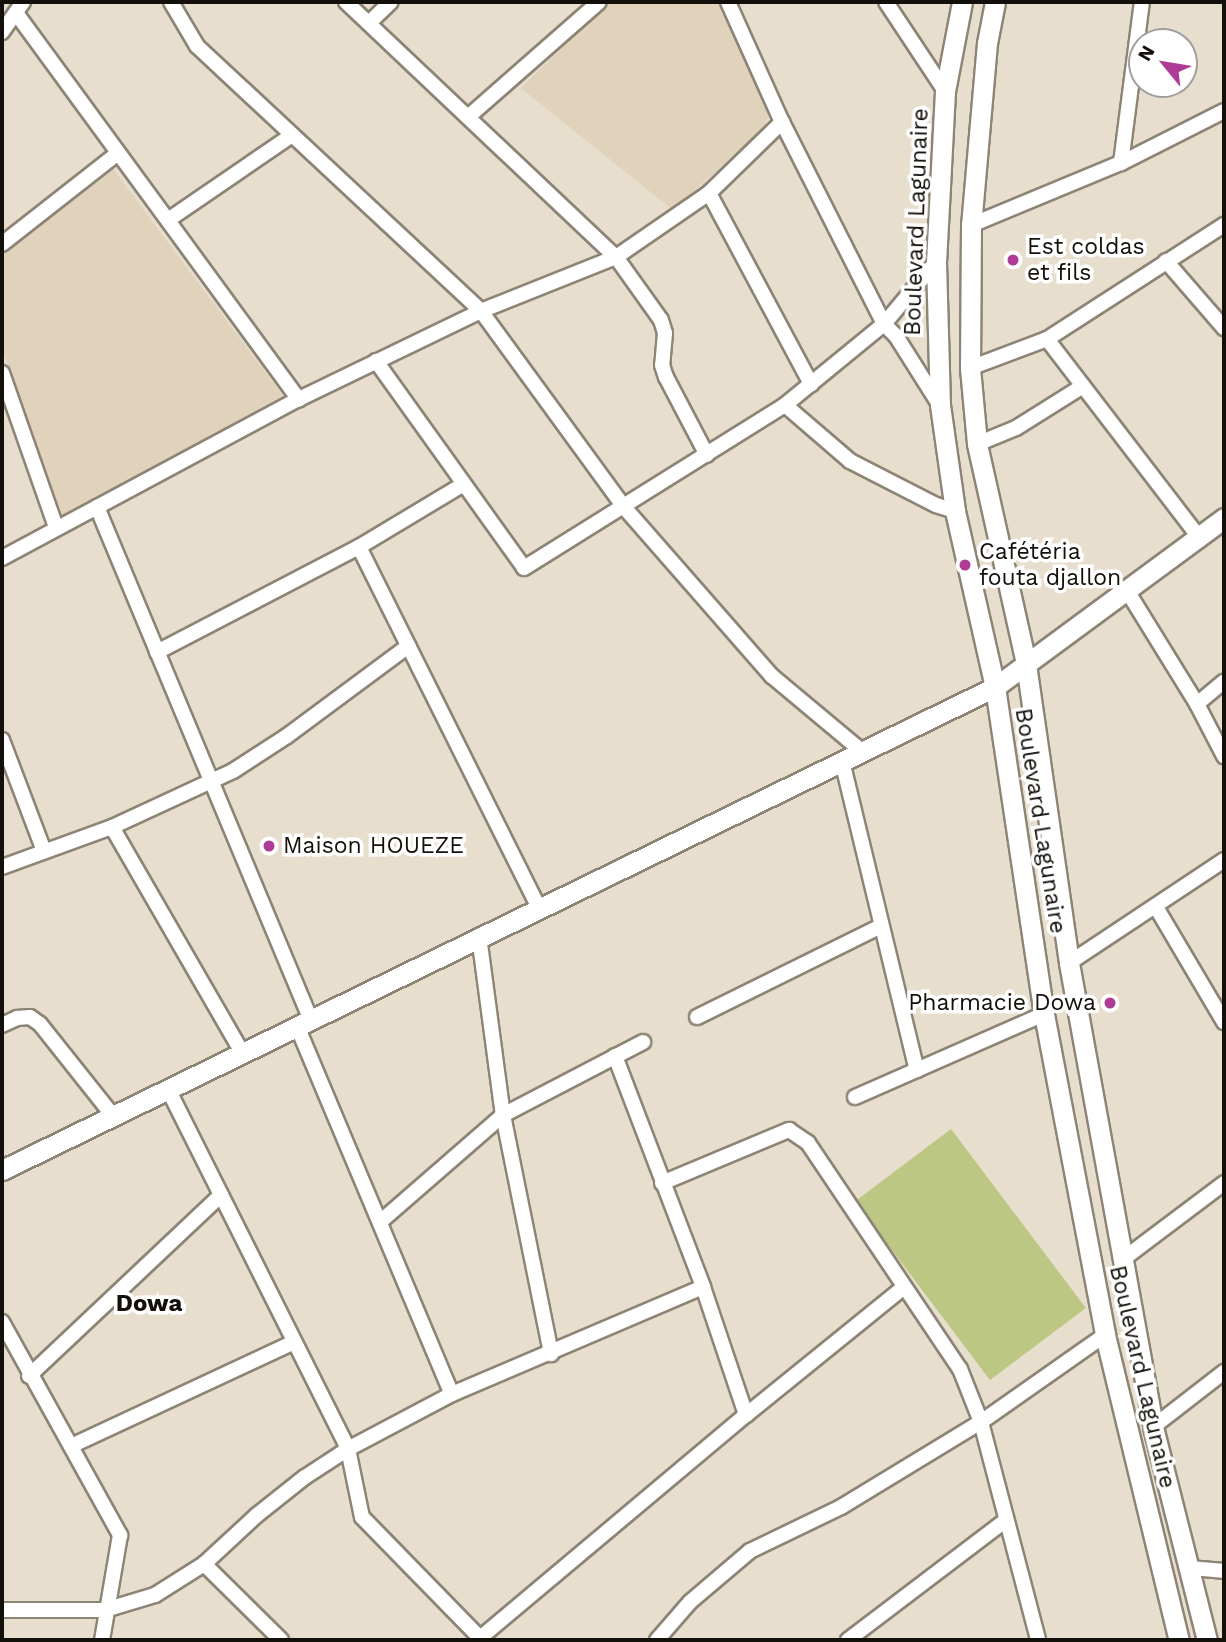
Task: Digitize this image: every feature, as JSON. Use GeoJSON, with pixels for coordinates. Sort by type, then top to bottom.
{"type":"FeatureCollection","features":[{"type":"Feature","properties":{"kind":"main road","name":"Boulevard Lagunaire"},"geometry":{"type":"LineString","coordinates":[[962,2],[945,91],[936,262],[940,405],[955,511],[995,687],[1044,1014],[1105,1335],[1178,1640]]}},
{"type":"Feature","properties":{"kind":"main road","name":"Boulevard Lagunaire"},"geometry":{"type":"LineString","coordinates":[[995,2],[987,43],[971,225],[970,368],[977,444],[1026,664],[1069,963],[1153,1427],[1207,1640]]}},
{"type":"Feature","properties":{"kind":"main road"},"geometry":{"type":"LineString","coordinates":[[2,1170],[995,687],[1224,518]]}},
{"type":"Feature","properties":{"kind":"street"},"geometry":{"type":"LineString","coordinates":[[171,2],[197,46],[481,311],[623,506],[772,676],[863,752]]}},
{"type":"Feature","properties":{"kind":"street"},"geometry":{"type":"LineString","coordinates":[[346,2],[616,257],[661,320],[664,333],[662,365],[666,377],[707,455]]}},
{"type":"Feature","properties":{"kind":"street"},"geometry":{"type":"LineString","coordinates":[[369,23],[391,2]]}},
{"type":"Feature","properties":{"kind":"street"},"geometry":{"type":"LineString","coordinates":[[468,117],[599,2]]}},
{"type":"Feature","properties":{"kind":"street"},"geometry":{"type":"LineString","coordinates":[[728,2],[782,121],[884,324],[896,336],[940,405]]}},
{"type":"Feature","properties":{"kind":"street"},"geometry":{"type":"LineString","coordinates":[[886,2],[945,91]]}},
{"type":"Feature","properties":{"kind":"street"},"geometry":{"type":"LineString","coordinates":[[1121,163],[1142,2]]}},
{"type":"Feature","properties":{"kind":"street"},"geometry":{"type":"LineString","coordinates":[[2,32],[19,8],[118,153],[299,399]]}},
{"type":"Feature","properties":{"kind":"street"},"geometry":{"type":"LineString","coordinates":[[971,225],[1121,163],[1224,111]]}},
{"type":"Feature","properties":{"kind":"street"},"geometry":{"type":"LineString","coordinates":[[2,558],[299,399],[376,361],[481,311],[616,257],[709,193],[782,121]]}},
{"type":"Feature","properties":{"kind":"street"},"geometry":{"type":"LineString","coordinates":[[168,220],[292,135]]}},
{"type":"Feature","properties":{"kind":"street"},"geometry":{"type":"LineString","coordinates":[[2,244],[118,153]]}},
{"type":"Feature","properties":{"kind":"street"},"geometry":{"type":"LineString","coordinates":[[709,193],[811,384]]}},
{"type":"Feature","properties":{"kind":"street"},"geometry":{"type":"LineString","coordinates":[[970,368],[1046,340],[1224,225]]}},
{"type":"Feature","properties":{"kind":"street"},"geometry":{"type":"LineString","coordinates":[[1166,261],[1224,328]]}},
{"type":"Feature","properties":{"kind":"street"},"geometry":{"type":"LineString","coordinates":[[376,361],[524,568],[785,405],[884,324],[936,262]]}},
{"type":"Feature","properties":{"kind":"street"},"geometry":{"type":"LineString","coordinates":[[1046,340],[1199,537]]}},
{"type":"Feature","properties":{"kind":"street"},"geometry":{"type":"LineString","coordinates":[[2,373],[56,527]]}},
{"type":"Feature","properties":{"kind":"street"},"geometry":{"type":"LineString","coordinates":[[977,444],[1016,428],[1083,386]]}},
{"type":"Feature","properties":{"kind":"street"},"geometry":{"type":"LineString","coordinates":[[785,405],[850,461],[936,505],[955,511]]}},
{"type":"Feature","properties":{"kind":"street"},"geometry":{"type":"LineString","coordinates":[[157,652],[359,547],[464,484]]}},
{"type":"Feature","properties":{"kind":"street"},"geometry":{"type":"LineString","coordinates":[[97,507],[211,781],[380,1222],[452,1394]]}},
{"type":"Feature","properties":{"kind":"street"},"geometry":{"type":"LineString","coordinates":[[359,547],[540,910]]}},
{"type":"Feature","properties":{"kind":"street"},"geometry":{"type":"LineString","coordinates":[[1126,589],[1197,704],[1224,756]]}},
{"type":"Feature","properties":{"kind":"street"},"geometry":{"type":"LineString","coordinates":[[2,867],[112,827],[211,781],[287,736],[408,646]]}},
{"type":"Feature","properties":{"kind":"street"},"geometry":{"type":"LineString","coordinates":[[1197,704],[1224,681]]}},
{"type":"Feature","properties":{"kind":"street"},"geometry":{"type":"LineString","coordinates":[[2,740],[44,851]]}},
{"type":"Feature","properties":{"kind":"street"},"geometry":{"type":"LineString","coordinates":[[842,761],[917,1070]]}},
{"type":"Feature","properties":{"kind":"street"},"geometry":{"type":"LineString","coordinates":[[112,827],[243,1054]]}},
{"type":"Feature","properties":{"kind":"street"},"geometry":{"type":"LineString","coordinates":[[1069,963],[1224,860]]}},
{"type":"Feature","properties":{"kind":"street"},"geometry":{"type":"LineString","coordinates":[[1156,907],[1224,1022]]}},
{"type":"Feature","properties":{"kind":"street"},"geometry":{"type":"LineString","coordinates":[[696,1017],[881,926]]}},
{"type":"Feature","properties":{"kind":"street"},"geometry":{"type":"LineString","coordinates":[[479,936],[503,1115],[551,1354]]}},
{"type":"Feature","properties":{"kind":"street"},"geometry":{"type":"LineString","coordinates":[[855,1097],[1044,1014]]}},
{"type":"Feature","properties":{"kind":"street"},"geometry":{"type":"LineString","coordinates":[[2,1025],[17,1018],[30,1017],[40,1024],[114,1117]]}},
{"type":"Feature","properties":{"kind":"street"},"geometry":{"type":"LineString","coordinates":[[380,1222],[503,1115],[643,1042]]}},
{"type":"Feature","properties":{"kind":"street"},"geometry":{"type":"LineString","coordinates":[[615,1056],[703,1287],[746,1415]]}},
{"type":"Feature","properties":{"kind":"street"},"geometry":{"type":"LineString","coordinates":[[169,1091],[348,1449],[362,1517],[481,1639],[746,1415],[904,1287]]}},
{"type":"Feature","properties":{"kind":"street"},"geometry":{"type":"LineString","coordinates":[[662,1183],[789,1130],[808,1143],[960,1370],[981,1422],[1038,1640]]}},
{"type":"Feature","properties":{"kind":"street"},"geometry":{"type":"LineString","coordinates":[[1122,1260],[1224,1183]]}},
{"type":"Feature","properties":{"kind":"street"},"geometry":{"type":"LineString","coordinates":[[29,1376],[221,1195]]}},
{"type":"Feature","properties":{"kind":"street"},"geometry":{"type":"LineString","coordinates":[[2,1610],[105,1610],[167,1590],[204,1564],[257,1515],[305,1477],[348,1449],[452,1394],[703,1287]]}},
{"type":"Feature","properties":{"kind":"street"},"geometry":{"type":"LineString","coordinates":[[2,1322],[29,1376],[120,1535],[105,1610],[102,1640]]}},
{"type":"Feature","properties":{"kind":"street"},"geometry":{"type":"LineString","coordinates":[[657,1640],[690,1602],[750,1551],[841,1507],[981,1422],[1105,1335]]}},
{"type":"Feature","properties":{"kind":"street"},"geometry":{"type":"LineString","coordinates":[[71,1446],[294,1342]]}},
{"type":"Feature","properties":{"kind":"street"},"geometry":{"type":"LineString","coordinates":[[1153,1427],[1224,1371]]}},
{"type":"Feature","properties":{"kind":"street"},"geometry":{"type":"LineString","coordinates":[[848,1640],[1006,1520]]}},
{"type":"Feature","properties":{"kind":"street"},"geometry":{"type":"LineString","coordinates":[[204,1564],[281,1640]]}},
{"type":"Feature","properties":{"kind":"street"},"geometry":{"type":"LineString","coordinates":[[1190,1568],[1224,1571]]}},
{"type":"Feature","properties":{"kind":"shaded area"},"geometry":{"type":"Polygon","coordinates":[[[609,2],[717,2],[769,114],[764,128],[673,210],[521,88],[609,2]]]}},
{"type":"Feature","properties":{"kind":"shaded area"},"geometry":{"type":"Polygon","coordinates":[[[113,169],[283,396],[61,517],[2,348],[2,253],[113,169]]]}},
{"type":"Feature","properties":{"kind":"green space"},"geometry":{"type":"Polygon","coordinates":[[[951,1129],[1086,1308],[990,1380],[855,1201],[951,1129]]]}},
{"type":"Feature","properties":{"kind":"place","name":"Est coldas et fils"},"geometry":{"type":"Point","coordinates":[1013,260]}},
{"type":"Feature","properties":{"kind":"place","name":"Cafétéria fouta djallon"},"geometry":{"type":"Point","coordinates":[965,565]}},
{"type":"Feature","properties":{"kind":"place","name":"Maison HOUEZE"},"geometry":{"type":"Point","coordinates":[269,846]}},
{"type":"Feature","properties":{"kind":"place","name":"Pharmacie Dowa"},"geometry":{"type":"Point","coordinates":[1110,1003]}},
{"type":"Feature","properties":{"kind":"district","name":"Dowa"},"geometry":{"type":"Point","coordinates":[149,1304]}}]}
